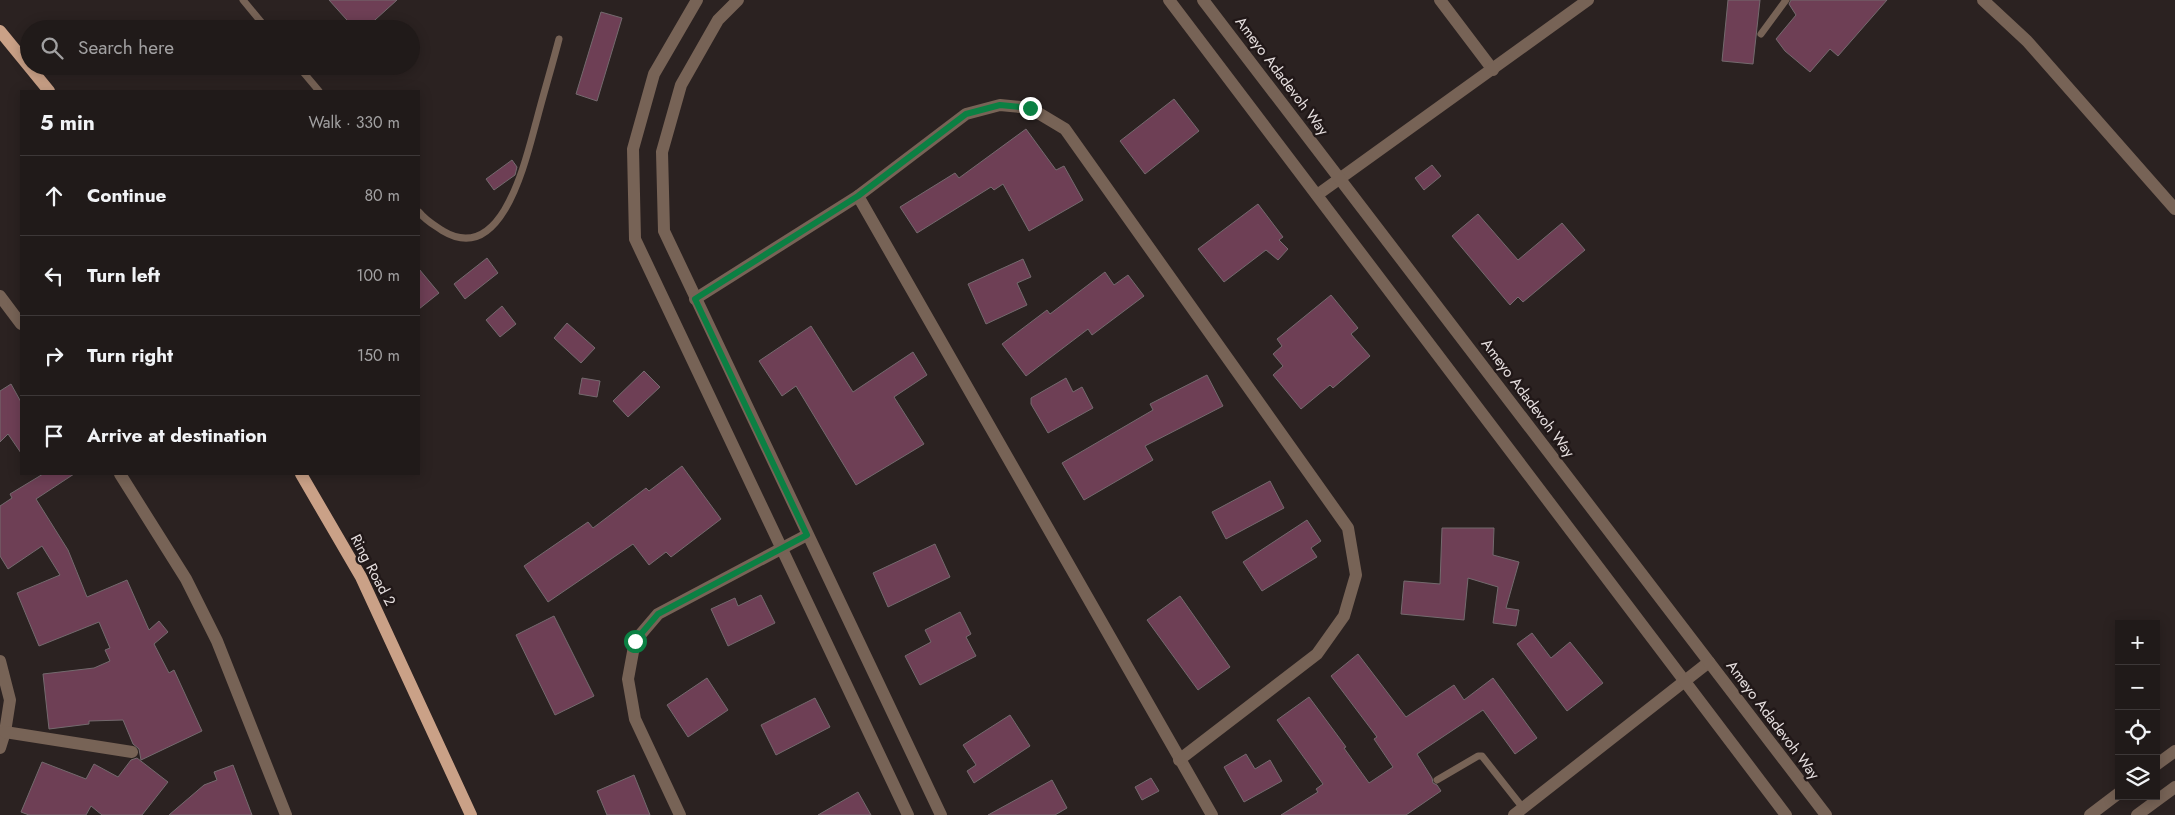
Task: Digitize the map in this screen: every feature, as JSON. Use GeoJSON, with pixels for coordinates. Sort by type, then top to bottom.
{"type":"FeatureCollection","features":[{"type":"Feature","properties":{"kind":"main road"},"geometry":{"type":"LineString","coordinates":[[0,31],[20,55]]}},
{"type":"Feature","properties":{"kind":"main road"},"geometry":{"type":"LineString","coordinates":[[36,75],[48,90]]}},
{"type":"Feature","properties":{"kind":"main road","name":"Ring Road 2"},"geometry":{"type":"LineString","coordinates":[[302,475],[360,577],[471,815]]}},
{"type":"Feature","properties":{"kind":"street"},"geometry":{"type":"LineString","coordinates":[[696,0],[654,74],[633,149],[635,238],[780,548],[908,815]]}},
{"type":"Feature","properties":{"kind":"street"},"geometry":{"type":"LineString","coordinates":[[738,0],[718,20],[681,85],[662,152],[664,232],[941,815]]}},
{"type":"Feature","properties":{"kind":"street"},"geometry":{"type":"LineString","coordinates":[[1169,0],[1786,815]]}},
{"type":"Feature","properties":{"kind":"street","name":"Ameyo Adadevoh Way"},"geometry":{"type":"LineString","coordinates":[[1204,0],[1826,815]]}},
{"type":"Feature","properties":{"kind":"street"},"geometry":{"type":"LineString","coordinates":[[1440,0],[1493,70]]}},
{"type":"Feature","properties":{"kind":"street"},"geometry":{"type":"LineString","coordinates":[[1317,195],[1588,0]]}},
{"type":"Feature","properties":{"kind":"street"},"geometry":{"type":"LineString","coordinates":[[1983,0],[2027,41],[2175,209]]}},
{"type":"Feature","properties":{"kind":"street"},"geometry":{"type":"LineString","coordinates":[[695,299],[858,196],[966,114],[1000,105],[1030,108],[1065,129],[1348,528],[1356,575],[1344,616],[1317,654],[1179,760]]}},
{"type":"Feature","properties":{"kind":"street"},"geometry":{"type":"LineString","coordinates":[[858,196],[1212,815]]}},
{"type":"Feature","properties":{"kind":"street"},"geometry":{"type":"LineString","coordinates":[[0,296],[20,323]]}},
{"type":"Feature","properties":{"kind":"street"},"geometry":{"type":"LineString","coordinates":[[121,475],[186,579],[217,641],[286,815]]}},
{"type":"Feature","properties":{"kind":"street"},"geometry":{"type":"LineString","coordinates":[[680,815],[635,720],[628,679],[635,641],[658,614],[807,535]]}},
{"type":"Feature","properties":{"kind":"street"},"geometry":{"type":"LineString","coordinates":[[0,661],[10,700],[5,732],[0,748]]}},
{"type":"Feature","properties":{"kind":"street"},"geometry":{"type":"LineString","coordinates":[[1518,811],[1709,662]]}},
{"type":"Feature","properties":{"kind":"street"},"geometry":{"type":"LineString","coordinates":[[5,732],[132,752]]}},
{"type":"Feature","properties":{"kind":"street"},"geometry":{"type":"LineString","coordinates":[[2160,762],[2175,751]]}},
{"type":"Feature","properties":{"kind":"street"},"geometry":{"type":"LineString","coordinates":[[2137,815],[2175,786]]}},
{"type":"Feature","properties":{"kind":"street"},"geometry":{"type":"LineString","coordinates":[[2090,815],[2115,796]]}},
{"type":"Feature","properties":{"kind":"lane"},"geometry":{"type":"LineString","coordinates":[[244,0],[260,20]]}},
{"type":"Feature","properties":{"kind":"lane"},"geometry":{"type":"LineString","coordinates":[[1761,34],[1786,0]]}},
{"type":"Feature","properties":{"kind":"lane"},"geometry":{"type":"LineString","coordinates":[[420,213],[425,220],[454,237],[477,237],[495,224],[507,207],[523,169],[559,39]]}},
{"type":"Feature","properties":{"kind":"lane"},"geometry":{"type":"LineString","coordinates":[[306,75],[318,90]]}},
{"type":"Feature","properties":{"kind":"lane"},"geometry":{"type":"LineString","coordinates":[[1437,780],[1478,756],[1482,756],[1518,811]]}},
{"type":"Feature","properties":{"kind":"building"},"geometry":{"type":"Polygon","coordinates":[[[329,0],[397,0],[375,20],[347,20],[329,0]]]}},
{"type":"Feature","properties":{"kind":"building"},"geometry":{"type":"Polygon","coordinates":[[[1728,0],[1760,0],[1753,64],[1722,61],[1728,0]]]}},
{"type":"Feature","properties":{"kind":"building"},"geometry":{"type":"Polygon","coordinates":[[[1791,0],[1887,0],[1838,56],[1830,49],[1810,72],[1785,51],[1776,39],[1796,15],[1789,4],[1791,0]]]}},
{"type":"Feature","properties":{"kind":"building"},"geometry":{"type":"Polygon","coordinates":[[[601,12],[622,18],[597,101],[576,94],[601,12]]]}},
{"type":"Feature","properties":{"kind":"building"},"geometry":{"type":"Polygon","coordinates":[[[1174,99],[1199,131],[1145,174],[1120,141],[1174,99]]]}},
{"type":"Feature","properties":{"kind":"building"},"geometry":{"type":"Polygon","coordinates":[[[1026,129],[1056,170],[1064,166],[1083,200],[1029,231],[1003,184],[994,190],[991,187],[917,233],[900,207],[955,173],[959,178],[1026,129]]]}},
{"type":"Feature","properties":{"kind":"building"},"geometry":{"type":"Polygon","coordinates":[[[512,160],[517,167],[515,175],[494,190],[486,179],[512,160]]]}},
{"type":"Feature","properties":{"kind":"building"},"geometry":{"type":"Polygon","coordinates":[[[1432,165],[1441,176],[1424,190],[1415,178],[1432,165]]]}},
{"type":"Feature","properties":{"kind":"building"},"geometry":{"type":"Polygon","coordinates":[[[1258,204],[1283,237],[1279,240],[1288,249],[1278,260],[1266,250],[1224,282],[1198,249],[1258,204]]]}},
{"type":"Feature","properties":{"kind":"building"},"geometry":{"type":"Polygon","coordinates":[[[1478,214],[1518,260],[1562,223],[1585,250],[1523,302],[1518,297],[1510,305],[1452,236],[1478,214]]]}},
{"type":"Feature","properties":{"kind":"building"},"geometry":{"type":"Polygon","coordinates":[[[487,258],[498,273],[465,299],[454,284],[487,258]]]}},
{"type":"Feature","properties":{"kind":"building"},"geometry":{"type":"Polygon","coordinates":[[[1023,259],[1031,277],[1017,283],[1027,305],[986,324],[968,284],[1023,259]]]}},
{"type":"Feature","properties":{"kind":"building"},"geometry":{"type":"Polygon","coordinates":[[[420,270],[439,293],[420,308],[420,270]]]}},
{"type":"Feature","properties":{"kind":"building"},"geometry":{"type":"Polygon","coordinates":[[[1105,272],[1114,285],[1128,275],[1144,296],[1092,335],[1088,329],[1026,376],[1002,344],[1047,310],[1050,314],[1105,272]]]}},
{"type":"Feature","properties":{"kind":"building"},"geometry":{"type":"Polygon","coordinates":[[[1331,295],[1358,328],[1351,334],[1370,356],[1333,388],[1330,385],[1301,409],[1273,375],[1283,366],[1273,354],[1282,346],[1277,339],[1331,295]]]}},
{"type":"Feature","properties":{"kind":"building"},"geometry":{"type":"Polygon","coordinates":[[[502,306],[516,324],[500,337],[486,320],[502,306]]]}},
{"type":"Feature","properties":{"kind":"building"},"geometry":{"type":"Polygon","coordinates":[[[567,323],[595,348],[581,363],[554,338],[567,323]]]}},
{"type":"Feature","properties":{"kind":"building"},"geometry":{"type":"Polygon","coordinates":[[[811,326],[853,392],[913,352],[927,375],[894,397],[924,444],[856,485],[796,386],[782,396],[759,361],[811,326]]]}},
{"type":"Feature","properties":{"kind":"building"},"geometry":{"type":"Polygon","coordinates":[[[644,371],[660,387],[628,417],[613,401],[644,371]]]}},
{"type":"Feature","properties":{"kind":"building"},"geometry":{"type":"Polygon","coordinates":[[[1207,375],[1223,406],[1145,446],[1153,460],[1084,500],[1062,463],[1153,410],[1150,404],[1207,375]]]}},
{"type":"Feature","properties":{"kind":"building"},"geometry":{"type":"Polygon","coordinates":[[[582,378],[600,381],[597,397],[579,394],[582,378]]]}},
{"type":"Feature","properties":{"kind":"building"},"geometry":{"type":"Polygon","coordinates":[[[1066,378],[1073,392],[1082,387],[1093,408],[1048,433],[1031,404],[1031,398],[1066,378]]]}},
{"type":"Feature","properties":{"kind":"building"},"geometry":{"type":"Polygon","coordinates":[[[11,384],[20,400],[20,452],[8,434],[0,442],[0,391],[11,384]]]}},
{"type":"Feature","properties":{"kind":"building"},"geometry":{"type":"Polygon","coordinates":[[[682,466],[721,519],[671,557],[666,552],[649,565],[633,544],[548,602],[524,566],[588,522],[593,528],[646,488],[649,491],[682,466]]]}},
{"type":"Feature","properties":{"kind":"building"},"geometry":{"type":"Polygon","coordinates":[[[41,475],[72,475],[36,499],[68,550],[87,597],[127,580],[149,630],[159,621],[168,632],[154,644],[169,673],[174,670],[202,731],[141,760],[139,749],[133,744],[123,720],[89,721],[89,724],[49,729],[43,674],[94,668],[110,661],[105,650],[110,648],[99,622],[39,646],[17,593],[60,575],[42,546],[8,569],[0,556],[0,506],[12,498],[10,494],[41,475]]]}},
{"type":"Feature","properties":{"kind":"building"},"geometry":{"type":"Polygon","coordinates":[[[1270,481],[1284,508],[1226,539],[1212,512],[1270,481]]]}},
{"type":"Feature","properties":{"kind":"building"},"geometry":{"type":"Polygon","coordinates":[[[1307,520],[1321,541],[1311,548],[1317,557],[1262,591],[1243,562],[1307,520]]]}},
{"type":"Feature","properties":{"kind":"building"},"geometry":{"type":"Polygon","coordinates":[[[1442,528],[1494,528],[1493,555],[1519,562],[1506,608],[1519,610],[1516,626],[1493,623],[1498,587],[1468,578],[1464,620],[1401,614],[1404,581],[1440,584],[1442,528]]]}},
{"type":"Feature","properties":{"kind":"building"},"geometry":{"type":"Polygon","coordinates":[[[935,544],[950,577],[888,607],[873,573],[935,544]]]}},
{"type":"Feature","properties":{"kind":"building"},"geometry":{"type":"Polygon","coordinates":[[[761,595],[775,623],[728,646],[711,609],[735,598],[738,606],[761,595]]]}},
{"type":"Feature","properties":{"kind":"building"},"geometry":{"type":"Polygon","coordinates":[[[1180,596],[1230,667],[1198,690],[1147,620],[1180,596]]]}},
{"type":"Feature","properties":{"kind":"building"},"geometry":{"type":"Polygon","coordinates":[[[960,612],[971,634],[966,637],[976,656],[920,685],[905,656],[931,642],[925,630],[960,612]]]}},
{"type":"Feature","properties":{"kind":"building"},"geometry":{"type":"Polygon","coordinates":[[[554,616],[594,696],[555,715],[516,635],[554,616]]]}},
{"type":"Feature","properties":{"kind":"building"},"geometry":{"type":"Polygon","coordinates":[[[1532,633],[1551,658],[1570,642],[1603,683],[1567,711],[1517,644],[1532,633]]]}},
{"type":"Feature","properties":{"kind":"building"},"geometry":{"type":"Polygon","coordinates":[[[1358,654],[1406,717],[1454,685],[1464,700],[1493,678],[1537,738],[1515,754],[1483,710],[1417,754],[1432,778],[1433,783],[1441,791],[1406,815],[1281,815],[1318,792],[1316,789],[1323,784],[1277,720],[1309,697],[1346,747],[1344,748],[1369,783],[1393,767],[1374,739],[1377,737],[1331,676],[1358,654]]]}},
{"type":"Feature","properties":{"kind":"building"},"geometry":{"type":"Polygon","coordinates":[[[707,678],[728,710],[688,737],[667,705],[707,678]]]}},
{"type":"Feature","properties":{"kind":"building"},"geometry":{"type":"Polygon","coordinates":[[[815,698],[830,727],[776,755],[761,725],[815,698]]]}},
{"type":"Feature","properties":{"kind":"building"},"geometry":{"type":"Polygon","coordinates":[[[1010,715],[1030,746],[974,783],[967,771],[976,765],[963,745],[1010,715]]]}},
{"type":"Feature","properties":{"kind":"building"},"geometry":{"type":"Polygon","coordinates":[[[1246,754],[1255,769],[1270,760],[1282,781],[1244,802],[1224,767],[1246,754]]]}},
{"type":"Feature","properties":{"kind":"building"},"geometry":{"type":"Polygon","coordinates":[[[137,758],[168,782],[142,815],[102,815],[91,806],[86,815],[29,815],[21,812],[42,762],[86,779],[94,764],[118,777],[131,760],[137,758]]]}},
{"type":"Feature","properties":{"kind":"building"},"geometry":{"type":"Polygon","coordinates":[[[233,765],[252,815],[169,815],[204,785],[217,780],[214,772],[233,765]]]}},
{"type":"Feature","properties":{"kind":"building"},"geometry":{"type":"Polygon","coordinates":[[[634,775],[650,815],[607,815],[597,791],[634,775]]]}},
{"type":"Feature","properties":{"kind":"building"},"geometry":{"type":"Polygon","coordinates":[[[1151,778],[1159,791],[1142,800],[1135,787],[1151,778]]]}},
{"type":"Feature","properties":{"kind":"building"},"geometry":{"type":"Polygon","coordinates":[[[1052,780],[1067,808],[1055,815],[988,815],[1052,780]]]}},
{"type":"Feature","properties":{"kind":"building"},"geometry":{"type":"Polygon","coordinates":[[[858,792],[871,815],[818,815],[858,792]]]}},
{"type":"Feature","properties":{"kind":"route"},"geometry":{"type":"LineString","coordinates":[[635,641],[658,614],[807,535],[695,299],[858,196],[966,114],[1000,105],[1030,108]]}}]}
